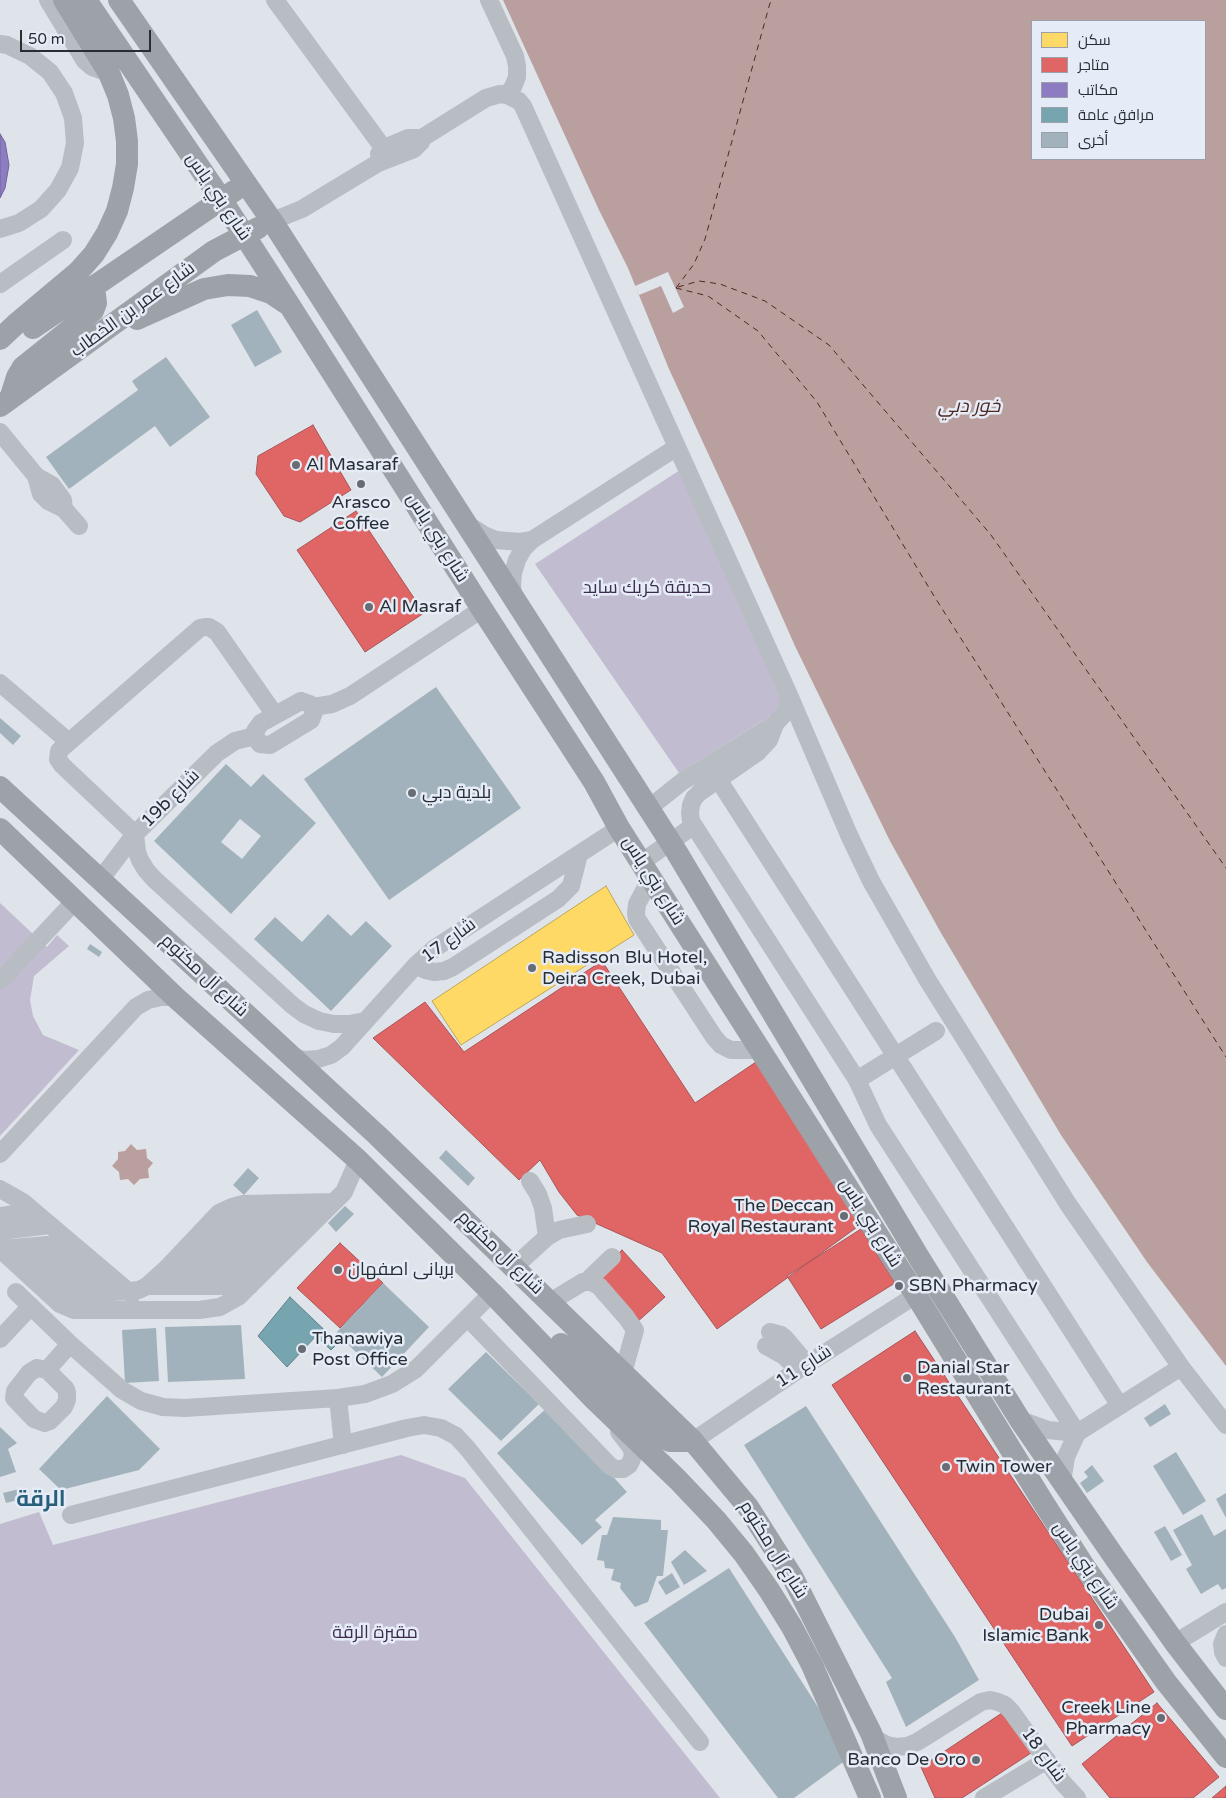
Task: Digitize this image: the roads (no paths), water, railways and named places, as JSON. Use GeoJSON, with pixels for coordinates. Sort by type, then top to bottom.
{"type":"FeatureCollection","features":[{"type":"Feature","properties":{"kind":"main road"},"geometry":{"type":"LineString","coordinates":[[0,339],[78,272],[107,233],[124,188],[127,141],[118,95],[109,73],[64,0]]}},
{"type":"Feature","properties":{"kind":"main road","name":"شارع بني ياس"},"geometry":{"type":"LineString","coordinates":[[86,0],[244,234],[594,782],[620,828]]}},
{"type":"Feature","properties":{"kind":"main road","name":"شارع بني ياس"},"geometry":{"type":"LineString","coordinates":[[119,0],[272,221],[649,808],[662,853],[761,1050],[916,1295],[1062,1532],[1123,1623],[1166,1682],[1226,1757]]}},
{"type":"Feature","properties":{"kind":"main road"},"geometry":{"type":"LineString","coordinates":[[0,350],[245,183]]}},
{"type":"Feature","properties":{"kind":"main road","name":"شارع عمر بن الخطاب"},"geometry":{"type":"LineString","coordinates":[[5,403],[214,251],[272,221]]}},
{"type":"Feature","properties":{"kind":"main road"},"geometry":{"type":"LineString","coordinates":[[90,340],[204,289],[228,285],[250,286],[271,294],[290,306]]}},
{"type":"Feature","properties":{"kind":"main road"},"geometry":{"type":"LineString","coordinates":[[5,403],[17,377],[24,368],[93,311],[96,303],[91,287]]}},
{"type":"Feature","properties":{"kind":"main road"},"geometry":{"type":"LineString","coordinates":[[502,638],[520,650],[535,667],[619,801],[632,809],[641,810],[649,808]]}},
{"type":"Feature","properties":{"kind":"main road","name":"شارع آل مكتوم"},"geometry":{"type":"LineString","coordinates":[[0,787],[378,1136],[694,1442],[748,1507],[771,1542],[809,1608],[871,1732],[896,1798]]}},
{"type":"Feature","properties":{"kind":"main road"},"geometry":{"type":"LineString","coordinates":[[620,828],[630,823],[640,822],[662,853]]}},
{"type":"Feature","properties":{"kind":"main road","name":"شارع آل مكتوم"},"geometry":{"type":"LineString","coordinates":[[0,829],[175,997],[358,1160],[716,1520],[744,1554],[792,1627],[812,1665],[870,1798]]}},
{"type":"Feature","properties":{"kind":"main road","name":"شارع بني ياس"},"geometry":{"type":"LineString","coordinates":[[662,853],[776,1033],[804,1063],[918,1256],[1020,1420],[1176,1643],[1226,1709]]}},
{"type":"Feature","properties":{"kind":"main road"},"geometry":{"type":"LineString","coordinates":[[358,1160],[378,1136]]}},
{"type":"Feature","properties":{"kind":"main road"},"geometry":{"type":"LineString","coordinates":[[492,1293],[522,1311],[544,1328],[650,1430],[670,1441],[694,1442]]}},
{"type":"Feature","properties":{"kind":"main road"},"geometry":{"type":"LineString","coordinates":[[1166,1682],[1189,1699],[1226,1740]]}},
{"type":"Feature","properties":{"kind":"street"},"geometry":{"type":"LineString","coordinates":[[48,0],[85,61],[92,67],[109,73]]}},
{"type":"Feature","properties":{"kind":"street"},"geometry":{"type":"LineString","coordinates":[[275,0],[384,149]]}},
{"type":"Feature","properties":{"kind":"street"},"geometry":{"type":"LineString","coordinates":[[489,0],[515,56],[517,66],[515,82],[507,95]]}},
{"type":"Feature","properties":{"kind":"street"},"geometry":{"type":"LineString","coordinates":[[0,44],[7,45],[30,56],[50,72],[64,93],[73,118],[75,143],[70,168],[58,190],[41,209],[19,223],[0,229]]}},
{"type":"Feature","properties":{"kind":"street"},"geometry":{"type":"LineString","coordinates":[[370,167],[384,149],[408,138],[422,138],[486,98],[500,94],[507,95],[523,106],[789,695],[860,858],[883,903],[927,979],[1068,1204],[1181,1367],[1226,1425]]}},
{"type":"Feature","properties":{"kind":"street"},"geometry":{"type":"LineString","coordinates":[[272,221],[302,208],[370,167],[414,149],[421,142],[422,138]]}},
{"type":"Feature","properties":{"kind":"street"},"geometry":{"type":"LineString","coordinates":[[0,284],[63,240]]}},
{"type":"Feature","properties":{"kind":"street"},"geometry":{"type":"LineString","coordinates":[[0,432],[36,476],[52,485],[62,500],[64,510],[79,526]]}},
{"type":"Feature","properties":{"kind":"street"},"geometry":{"type":"LineString","coordinates":[[513,598],[513,572],[523,549],[532,540],[677,447]]}},
{"type":"Feature","properties":{"kind":"street"},"geometry":{"type":"LineString","coordinates":[[464,522],[484,535],[496,540],[520,542],[532,540]]}},
{"type":"Feature","properties":{"kind":"street"},"geometry":{"type":"LineString","coordinates":[[313,707],[332,704],[350,696],[482,609]]}},
{"type":"Feature","properties":{"kind":"street"},"geometry":{"type":"LineString","coordinates":[[275,715],[216,632],[209,627],[204,627],[200,628],[69,742],[59,752],[58,759],[135,834],[137,852],[146,870],[292,1005],[304,1014],[326,1023],[350,1024],[365,1021]]}},
{"type":"Feature","properties":{"kind":"street"},"geometry":{"type":"LineString","coordinates":[[0,683],[69,742]]}},
{"type":"Feature","properties":{"kind":"street"},"geometry":{"type":"LineString","coordinates":[[649,808],[670,790],[714,772],[754,746],[769,740],[775,724],[786,712],[789,695]]}},
{"type":"Feature","properties":{"kind":"street"},"geometry":{"type":"LineString","coordinates":[[301,701],[313,707],[314,712],[311,720],[270,745],[260,744],[255,736],[257,726],[301,701]]}},
{"type":"Feature","properties":{"kind":"street","name":"19b شارع"},"geometry":{"type":"LineString","coordinates":[[100,880],[135,834],[217,752],[235,741],[255,736]]}},
{"type":"Feature","properties":{"kind":"street"},"geometry":{"type":"LineString","coordinates":[[714,772],[1120,1406]]}},
{"type":"Feature","properties":{"kind":"street"},"geometry":{"type":"LineString","coordinates":[[714,772],[690,805],[691,821],[857,1080],[878,1125],[1076,1433]]}},
{"type":"Feature","properties":{"kind":"street","name":"شارع 17"},"geometry":{"type":"LineString","coordinates":[[292,1057],[312,1059],[331,1055],[342,1047],[416,965],[446,940],[620,828]]}},
{"type":"Feature","properties":{"kind":"street"},"geometry":{"type":"LineString","coordinates":[[662,853],[637,904],[637,919],[721,1045],[731,1050],[761,1050]]}},
{"type":"Feature","properties":{"kind":"street"},"geometry":{"type":"LineString","coordinates":[[416,965],[434,972],[444,971],[453,967],[558,898],[571,886],[579,854]]}},
{"type":"Feature","properties":{"kind":"street"},"geometry":{"type":"LineString","coordinates":[[0,981],[75,900]]}},
{"type":"Feature","properties":{"kind":"street"},"geometry":{"type":"LineString","coordinates":[[0,1154],[136,1007],[155,998],[175,997]]}},
{"type":"Feature","properties":{"kind":"street"},"geometry":{"type":"LineString","coordinates":[[857,1080],[936,1031]]}},
{"type":"Feature","properties":{"kind":"street"},"geometry":{"type":"LineString","coordinates":[[0,1249],[64,1307],[74,1310],[215,1308],[229,1303],[238,1297],[344,1192],[358,1160]]}},
{"type":"Feature","properties":{"kind":"street"},"geometry":{"type":"LineString","coordinates":[[530,1181],[538,1194],[543,1208],[547,1237]]}},
{"type":"Feature","properties":{"kind":"street"},"geometry":{"type":"LineString","coordinates":[[0,1189],[12,1195],[33,1211],[151,1310]]}},
{"type":"Feature","properties":{"kind":"street"},"geometry":{"type":"LineString","coordinates":[[52,1296],[138,1290],[147,1286],[167,1268],[219,1213],[232,1207],[243,1204],[333,1202]]}},
{"type":"Feature","properties":{"kind":"street"},"geometry":{"type":"LineString","coordinates":[[0,1216],[33,1211]]}},
{"type":"Feature","properties":{"kind":"street"},"geometry":{"type":"LineString","coordinates":[[212,1220],[316,1218]]}},
{"type":"Feature","properties":{"kind":"street"},"geometry":{"type":"LineString","coordinates":[[514,1267],[547,1237],[566,1228],[586,1224]]}},
{"type":"Feature","properties":{"kind":"street"},"geometry":{"type":"LineString","coordinates":[[0,1231],[50,1226]]}},
{"type":"Feature","properties":{"kind":"street"},"geometry":{"type":"LineString","coordinates":[[199,1235],[302,1233]]}},
{"type":"Feature","properties":{"kind":"street"},"geometry":{"type":"LineString","coordinates":[[0,1249],[70,1243]]}},
{"type":"Feature","properties":{"kind":"street"},"geometry":{"type":"LineString","coordinates":[[182,1252],[285,1250]]}},
{"type":"Feature","properties":{"kind":"street"},"geometry":{"type":"LineString","coordinates":[[586,1282],[612,1257]]}},
{"type":"Feature","properties":{"kind":"street"},"geometry":{"type":"LineString","coordinates":[[17,1264],[91,1260]]}},
{"type":"Feature","properties":{"kind":"street"},"geometry":{"type":"LineString","coordinates":[[167,1268],[268,1268]]}},
{"type":"Feature","properties":{"kind":"street"},"geometry":{"type":"LineString","coordinates":[[35,1280],[110,1276]]}},
{"type":"Feature","properties":{"kind":"street"},"geometry":{"type":"LineString","coordinates":[[550,1302],[583,1282],[591,1282],[599,1286],[635,1330],[623,1373]]}},
{"type":"Feature","properties":{"kind":"street"},"geometry":{"type":"LineString","coordinates":[[147,1286],[250,1286]]}},
{"type":"Feature","properties":{"kind":"street"},"geometry":{"type":"LineString","coordinates":[[16,1292],[70,1344],[122,1390],[141,1401],[163,1407],[185,1408],[338,1398],[365,1394],[392,1384],[416,1369],[492,1293]]}},
{"type":"Feature","properties":{"kind":"street","name":"شارع 11"},"geometry":{"type":"LineString","coordinates":[[694,1442],[803,1367],[916,1295]]}},
{"type":"Feature","properties":{"kind":"street"},"geometry":{"type":"LineString","coordinates":[[0,1339],[31,1306]]}},
{"type":"Feature","properties":{"kind":"street"},"geometry":{"type":"LineString","coordinates":[[468,1318],[610,1466],[616,1469],[623,1469],[629,1465],[633,1453],[630,1446],[594,1399]]}},
{"type":"Feature","properties":{"kind":"street"},"geometry":{"type":"LineString","coordinates":[[768,1339],[784,1356],[803,1367]]}},
{"type":"Feature","properties":{"kind":"street"},"geometry":{"type":"LineString","coordinates":[[47,1370],[70,1344]]}},
{"type":"Feature","properties":{"kind":"street"},"geometry":{"type":"LineString","coordinates":[[1062,1482],[1066,1457],[1076,1433],[1181,1367]]}},
{"type":"Feature","properties":{"kind":"street"},"geometry":{"type":"LineString","coordinates":[[338,1398],[342,1444]]}},
{"type":"Feature","properties":{"kind":"street"},"geometry":{"type":"LineString","coordinates":[[1020,1420],[1048,1430],[1076,1433]]}},
{"type":"Feature","properties":{"kind":"street"},"geometry":{"type":"LineString","coordinates":[[71,1515],[407,1428],[424,1425],[441,1428],[456,1436],[468,1449],[700,1742]]}},
{"type":"Feature","properties":{"kind":"street"},"geometry":{"type":"LineString","coordinates":[[1176,1643],[1226,1612]]}},
{"type":"Feature","properties":{"kind":"street"},"geometry":{"type":"LineString","coordinates":[[1226,1634],[1222,1644],[1226,1658]]}},
{"type":"Feature","properties":{"kind":"street","name":"شارع 18"},"geometry":{"type":"LineString","coordinates":[[871,1732],[878,1740],[887,1744],[897,1747],[907,1746],[917,1742],[981,1702],[990,1700],[998,1702],[1005,1705],[1011,1711],[1076,1798]]}},
{"type":"Feature","properties":{"kind":"street"},"geometry":{"type":"LineString","coordinates":[[984,1798],[1047,1760]]}},
{"type":"Feature","properties":{"kind":"water","name":"خور دبي"},"geometry":{"type":"Polygon","coordinates":[[[503,0],[1226,0],[1226,1366],[1147,1262],[1061,1135],[941,933],[890,841],[795,646],[669,369],[628,268],[599,210],[503,0]]]}},
{"type":"Feature","properties":{"kind":"water"},"geometry":{"type":"Polygon","coordinates":[[[131,1144],[137,1150],[146,1149],[147,1158],[153,1163],[148,1169],[149,1178],[140,1179],[134,1185],[128,1179],[120,1180],[119,1172],[112,1166],[118,1159],[118,1152],[125,1151],[131,1144]]]}},
{"type":"Feature","properties":{"kind":"place","name":"Al Masaraf"},"geometry":{"type":"Point","coordinates":[296,465]}},
{"type":"Feature","properties":{"kind":"place","name":"Arasco Coffee"},"geometry":{"type":"Point","coordinates":[361,484]}},
{"type":"Feature","properties":{"kind":"place","name":"Al Masraf"},"geometry":{"type":"Point","coordinates":[369,607]}},
{"type":"Feature","properties":{"kind":"place","name":"بلدية دبي"},"geometry":{"type":"Point","coordinates":[412,793]}},
{"type":"Feature","properties":{"kind":"place","name":"Radisson Blu Hotel, Deira Creek, Dubai"},"geometry":{"type":"Point","coordinates":[532,968]}},
{"type":"Feature","properties":{"kind":"place","name":"The Deccan Royal Restaurant"},"geometry":{"type":"Point","coordinates":[844,1216]}},
{"type":"Feature","properties":{"kind":"place","name":"بریانی اصفهان"},"geometry":{"type":"Point","coordinates":[338,1270]}},
{"type":"Feature","properties":{"kind":"place","name":"SBN Pharmacy"},"geometry":{"type":"Point","coordinates":[899,1286]}},
{"type":"Feature","properties":{"kind":"place","name":"Thanawiya Post Office"},"geometry":{"type":"Point","coordinates":[302,1349]}},
{"type":"Feature","properties":{"kind":"place","name":"Danial Star Restaurant"},"geometry":{"type":"Point","coordinates":[907,1378]}},
{"type":"Feature","properties":{"kind":"place","name":"Twin Tower"},"geometry":{"type":"Point","coordinates":[946,1467]}},
{"type":"Feature","properties":{"kind":"place","name":"Dubai Islamic Bank"},"geometry":{"type":"Point","coordinates":[1099,1625]}},
{"type":"Feature","properties":{"kind":"place","name":"Creek Line Pharmacy"},"geometry":{"type":"Point","coordinates":[1161,1718]}},
{"type":"Feature","properties":{"kind":"place","name":"Banco De Oro"},"geometry":{"type":"Point","coordinates":[976,1760]}},
{"type":"Feature","properties":{"kind":"district","name":"الرقة"},"geometry":{"type":"Point","coordinates":[41,1500]}},
{"type":"Feature","properties":{"kind":"park label","name":"حديقة كريك سايد"},"geometry":{"type":"Point","coordinates":[647,588]}},
{"type":"Feature","properties":{"kind":"park label","name":"مقبرة الرقة"},"geometry":{"type":"Point","coordinates":[375,1633]}}]}
